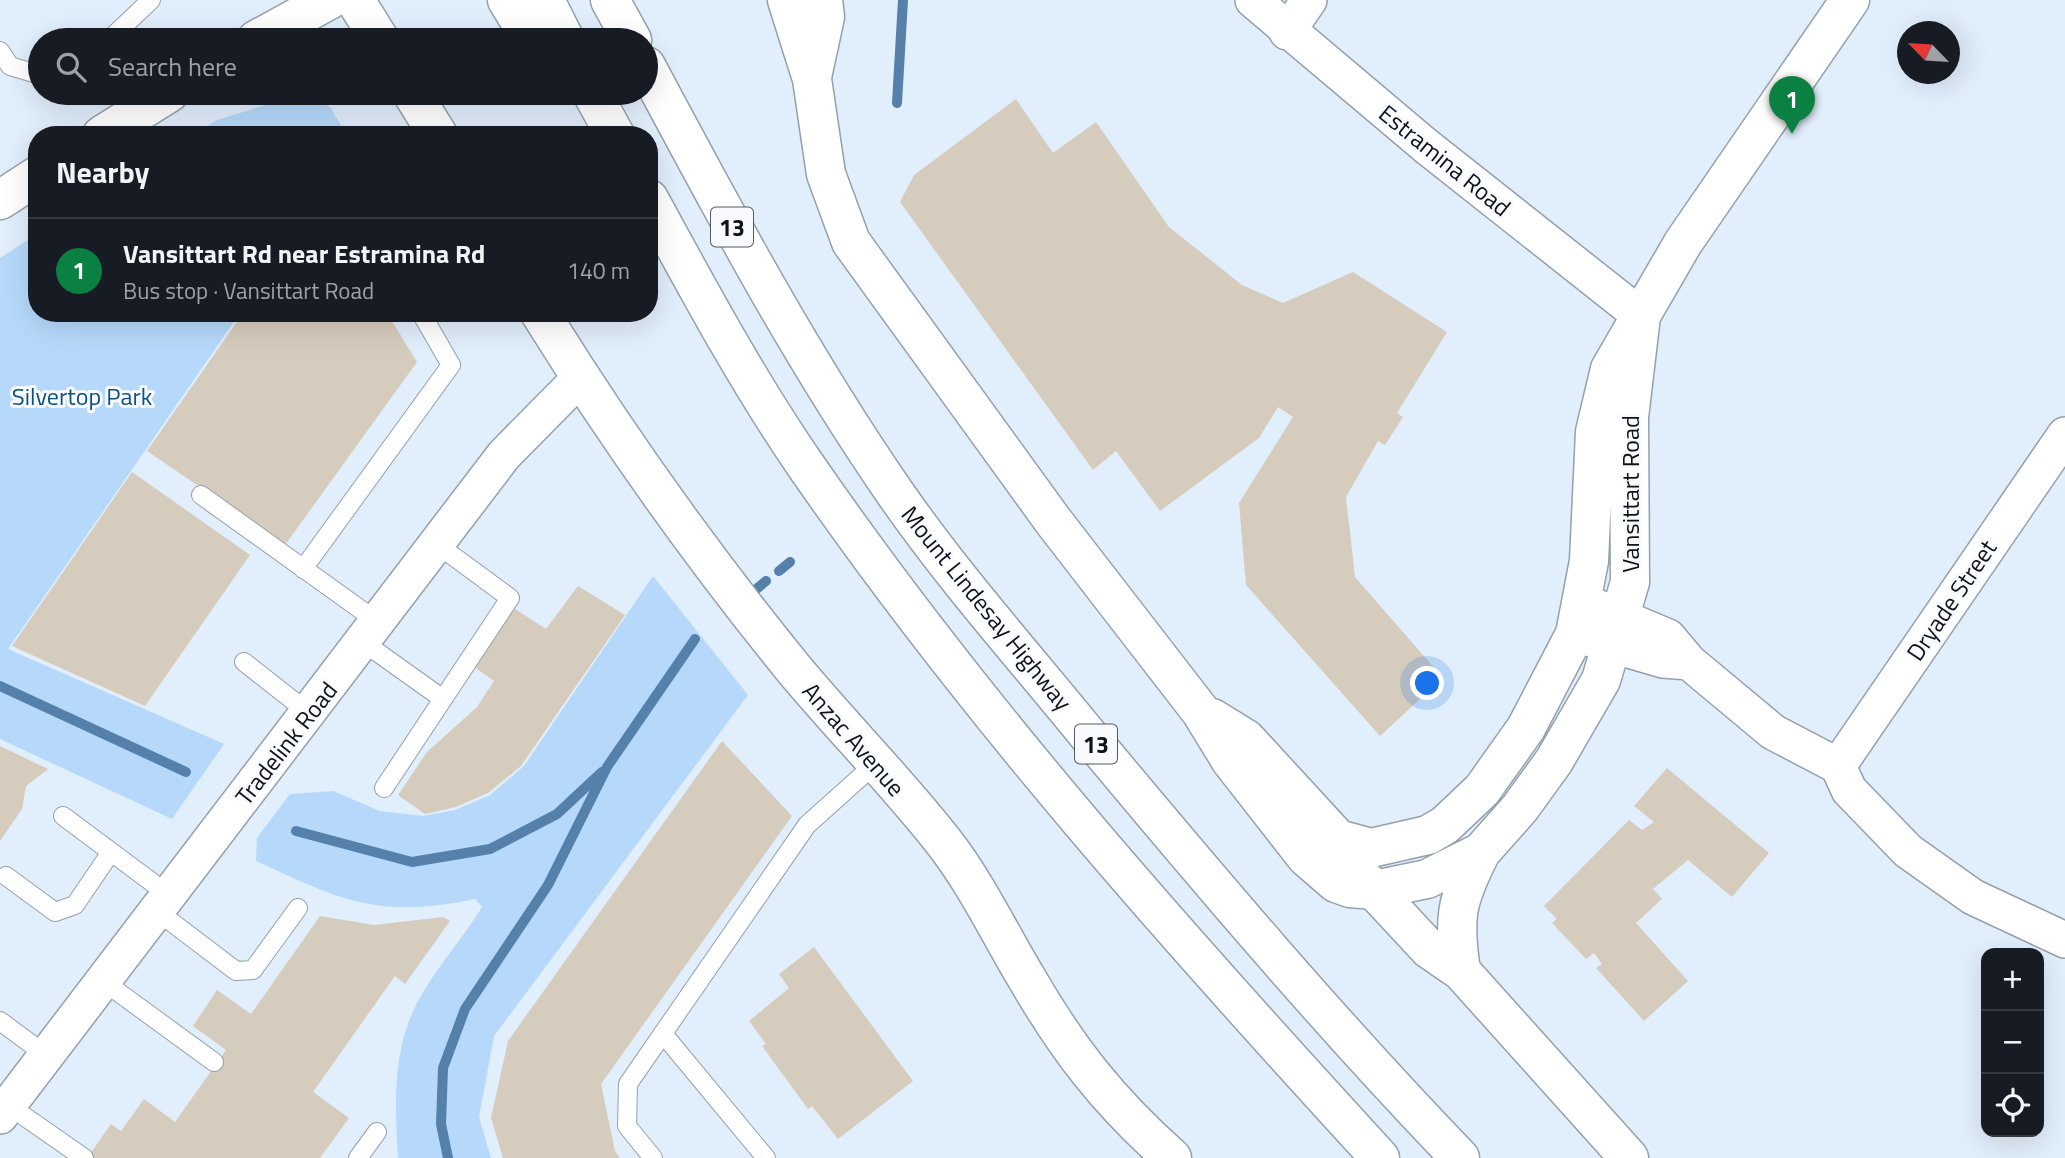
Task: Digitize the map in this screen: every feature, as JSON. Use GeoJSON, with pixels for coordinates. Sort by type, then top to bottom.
{"type":"FeatureCollection","features":[{"type":"Feature","properties":{"kind":"main road"},"geometry":{"type":"LineString","coordinates":[[278,28],[329,0]]}},
{"type":"Feature","properties":{"kind":"main road"},"geometry":{"type":"LineString","coordinates":[[355,0],[372,28]]}},
{"type":"Feature","properties":{"kind":"main road"},"geometry":{"type":"LineString","coordinates":[[610,0],[625,28]]}},
{"type":"Feature","properties":{"kind":"main road"},"geometry":{"type":"LineString","coordinates":[[787,0],[812,79],[826,174],[851,242],[1054,522],[1201,712],[1231,761],[1306,857],[1336,883],[1350,888],[1374,890]]}},
{"type":"Feature","properties":{"kind":"main road"},"geometry":{"type":"LineString","coordinates":[[812,79],[825,17],[823,0]]}},
{"type":"Feature","properties":{"kind":"main road","name":"Vansittart Road"},"geometry":{"type":"LineString","coordinates":[[1338,839],[1371,848],[1389,846],[1428,835],[1445,825],[1482,790],[1526,728],[1578,618],[1589,561],[1595,432],[1609,369],[1683,243],[1850,0]]}},
{"type":"Feature","properties":{"kind":"main road"},"geometry":{"type":"LineString","coordinates":[[532,13],[550,28]]}},
{"type":"Feature","properties":{"kind":"main road","name":"Mount Lindesay Highway"},"geometry":{"type":"LineString","coordinates":[[658,88],[772,300],[897,495],[969,590],[1141,799],[1252,928],[1460,1158]]}},
{"type":"Feature","properties":{"kind":"main road"},"geometry":{"type":"LineString","coordinates":[[116,126],[150,105]]}},
{"type":"Feature","properties":{"kind":"main road"},"geometry":{"type":"LineString","coordinates":[[419,105],[432,126]]}},
{"type":"Feature","properties":{"kind":"main road"},"geometry":{"type":"LineString","coordinates":[[599,105],[610,126]]}},
{"type":"Feature","properties":{"kind":"main road"},"geometry":{"type":"LineString","coordinates":[[0,200],[28,182]]}},
{"type":"Feature","properties":{"kind":"main road","name":"13"},"geometry":{"type":"LineString","coordinates":[[658,215],[710,309],[805,464],[909,607],[1023,750],[1235,999],[1380,1158]]}},
{"type":"Feature","properties":{"kind":"main road","name":"Vansittart Road"},"geometry":{"type":"LineString","coordinates":[[1374,890],[1427,879],[1481,852],[1520,808],[1580,722],[1601,680],[1630,582],[1629,417],[1641,316]]}},
{"type":"Feature","properties":{"kind":"main road","name":"Anzac Avenue"},"geometry":{"type":"LineString","coordinates":[[546,322],[580,378],[702,554],[875,764],[943,840],[968,875],[1026,978],[1082,1065],[1116,1106],[1172,1158]]}},
{"type":"Feature","properties":{"kind":"main road"},"geometry":{"type":"LineString","coordinates":[[1201,712],[1246,739],[1338,839],[1349,863],[1429,949],[1461,971],[1629,1158]]}},
{"type":"Feature","properties":{"kind":"main road"},"geometry":{"type":"LineString","coordinates":[[1461,971],[1455,919],[1468,878],[1481,852]]}},
{"type":"Feature","properties":{"kind":"street","name":"Estramina Road"},"geometry":{"type":"LineString","coordinates":[[1253,0],[1287,32],[1641,316]]}},
{"type":"Feature","properties":{"kind":"street"},"geometry":{"type":"LineString","coordinates":[[1287,32],[1310,0]]}},
{"type":"Feature","properties":{"kind":"street","name":"Tradelink Road"},"geometry":{"type":"LineString","coordinates":[[4,1110],[438,545],[504,455],[580,378]]}},
{"type":"Feature","properties":{"kind":"street","name":"Dryade Street"},"geometry":{"type":"LineString","coordinates":[[1838,766],[2065,435]]}},
{"type":"Feature","properties":{"kind":"street"},"geometry":{"type":"LineString","coordinates":[[1578,618],[1617,632],[1663,660],[1689,662],[1773,732],[1838,766],[1849,790],[1908,851],[1973,897],[2065,940]]}},
{"type":"Feature","properties":{"kind":"lane"},"geometry":{"type":"LineString","coordinates":[[120,28],[145,1]]}},
{"type":"Feature","properties":{"kind":"lane"},"geometry":{"type":"LineString","coordinates":[[0,51],[10,66],[28,71]]}},
{"type":"Feature","properties":{"kind":"lane"},"geometry":{"type":"LineString","coordinates":[[303,569],[451,365],[426,322]]}},
{"type":"Feature","properties":{"kind":"lane"},"geometry":{"type":"LineString","coordinates":[[201,495],[303,569],[443,699]]}},
{"type":"Feature","properties":{"kind":"lane"},"geometry":{"type":"LineString","coordinates":[[384,788],[510,598],[438,545]]}},
{"type":"Feature","properties":{"kind":"lane"},"geometry":{"type":"LineString","coordinates":[[243,662],[309,713]]}},
{"type":"Feature","properties":{"kind":"lane"},"geometry":{"type":"LineString","coordinates":[[653,1158],[627,1126],[628,1084],[807,825],[875,764]]}},
{"type":"Feature","properties":{"kind":"lane"},"geometry":{"type":"LineString","coordinates":[[63,816],[111,852],[236,971],[253,970],[298,908]]}},
{"type":"Feature","properties":{"kind":"lane"},"geometry":{"type":"LineString","coordinates":[[6,876],[55,912],[75,905],[111,852]]}},
{"type":"Feature","properties":{"kind":"lane"},"geometry":{"type":"LineString","coordinates":[[103,981],[214,1062]]}},
{"type":"Feature","properties":{"kind":"lane"},"geometry":{"type":"LineString","coordinates":[[0,1021],[46,1055]]}},
{"type":"Feature","properties":{"kind":"lane"},"geometry":{"type":"LineString","coordinates":[[664,1035],[766,1158]]}},
{"type":"Feature","properties":{"kind":"lane"},"geometry":{"type":"LineString","coordinates":[[4,1110],[84,1158]]}},
{"type":"Feature","properties":{"kind":"lane"},"geometry":{"type":"LineString","coordinates":[[358,1158],[377,1132]]}},
{"type":"Feature","properties":{"kind":"green space"},"geometry":{"type":"Polygon","coordinates":[[[265,105],[326,105],[342,126],[207,126],[217,120],[265,105]]]}},
{"type":"Feature","properties":{"kind":"green space","name":"Silvertop Park"},"geometry":{"type":"Polygon","coordinates":[[[28,240],[28,322],[234,322],[8,649],[224,744],[172,819],[0,739],[0,258],[28,240]]]}},
{"type":"Feature","properties":{"kind":"green space"},"geometry":{"type":"Polygon","coordinates":[[[653,576],[748,695],[494,1036],[479,1117],[491,1158],[398,1158],[397,1080],[408,1023],[431,980],[482,907],[475,899],[412,907],[386,906],[338,896],[256,861],[257,838],[290,794],[333,791],[380,811],[423,816],[455,810],[490,795],[524,766],[653,576]]]}},
{"type":"Feature","properties":{"kind":"building"},"geometry":{"type":"Polygon","coordinates":[[[1016,99],[1053,153],[1096,122],[1169,227],[1242,285],[1283,303],[1353,272],[1447,332],[1397,413],[1403,417],[1385,445],[1378,441],[1346,497],[1355,577],[1443,678],[1380,736],[1246,585],[1239,503],[1293,417],[1278,407],[1259,438],[1160,511],[1116,451],[1093,470],[900,202],[914,175],[1016,99]]]}},
{"type":"Feature","properties":{"kind":"building"},"geometry":{"type":"Polygon","coordinates":[[[237,322],[393,322],[417,362],[285,545],[147,451],[237,322]]]}},
{"type":"Feature","properties":{"kind":"building"},"geometry":{"type":"Polygon","coordinates":[[[132,472],[250,555],[145,706],[12,646],[132,472]]]}},
{"type":"Feature","properties":{"kind":"building"},"geometry":{"type":"Polygon","coordinates":[[[578,586],[625,615],[521,766],[488,793],[456,807],[425,814],[398,795],[427,752],[477,707],[494,681],[469,663],[509,605],[546,629],[578,586]]]}},
{"type":"Feature","properties":{"kind":"building"},"geometry":{"type":"Polygon","coordinates":[[[722,741],[792,816],[601,1084],[615,1151],[620,1158],[503,1158],[491,1118],[508,1041],[722,741]]]}},
{"type":"Feature","properties":{"kind":"building"},"geometry":{"type":"Polygon","coordinates":[[[0,746],[48,769],[26,786],[22,809],[0,841],[0,746]]]}},
{"type":"Feature","properties":{"kind":"building"},"geometry":{"type":"Polygon","coordinates":[[[1667,768],[1769,853],[1732,897],[1688,860],[1653,889],[1662,899],[1636,923],[1688,981],[1644,1021],[1596,968],[1602,964],[1594,953],[1586,959],[1552,923],[1557,919],[1544,906],[1629,820],[1642,830],[1654,822],[1634,806],[1667,768]]]}},
{"type":"Feature","properties":{"kind":"building"},"geometry":{"type":"Polygon","coordinates":[[[320,916],[374,925],[443,917],[450,921],[405,984],[395,976],[313,1092],[349,1118],[320,1158],[87,1158],[111,1124],[121,1131],[144,1099],[175,1122],[226,1050],[193,1026],[217,990],[251,1014],[320,916]]]}},
{"type":"Feature","properties":{"kind":"building"},"geometry":{"type":"Polygon","coordinates":[[[814,947],[913,1081],[838,1139],[812,1106],[808,1109],[762,1046],[766,1044],[749,1021],[789,988],[779,974],[814,947]]]}},
{"type":"Feature","properties":{"kind":"waterway"},"geometry":{"type":"LineString","coordinates":[[897,103],[903,0]]}},
{"type":"Feature","properties":{"kind":"waterway"},"geometry":{"type":"LineString","coordinates":[[779,571],[790,562]]}},
{"type":"Feature","properties":{"kind":"waterway"},"geometry":{"type":"LineString","coordinates":[[754,591],[766,581]]}},
{"type":"Feature","properties":{"kind":"waterway"},"geometry":{"type":"LineString","coordinates":[[448,1158],[441,1124],[443,1068],[465,1009],[548,885],[607,767],[695,639]]}},
{"type":"Feature","properties":{"kind":"waterway"},"geometry":{"type":"LineString","coordinates":[[0,686],[186,772]]}},
{"type":"Feature","properties":{"kind":"waterway"},"geometry":{"type":"LineString","coordinates":[[296,831],[412,862],[490,849],[557,814],[602,772]]}},
{"type":"Feature","properties":{"kind":"place","name":"Vansittart Rd near Estramina Rd"},"geometry":{"type":"Point","coordinates":[1792,134]}}]}
